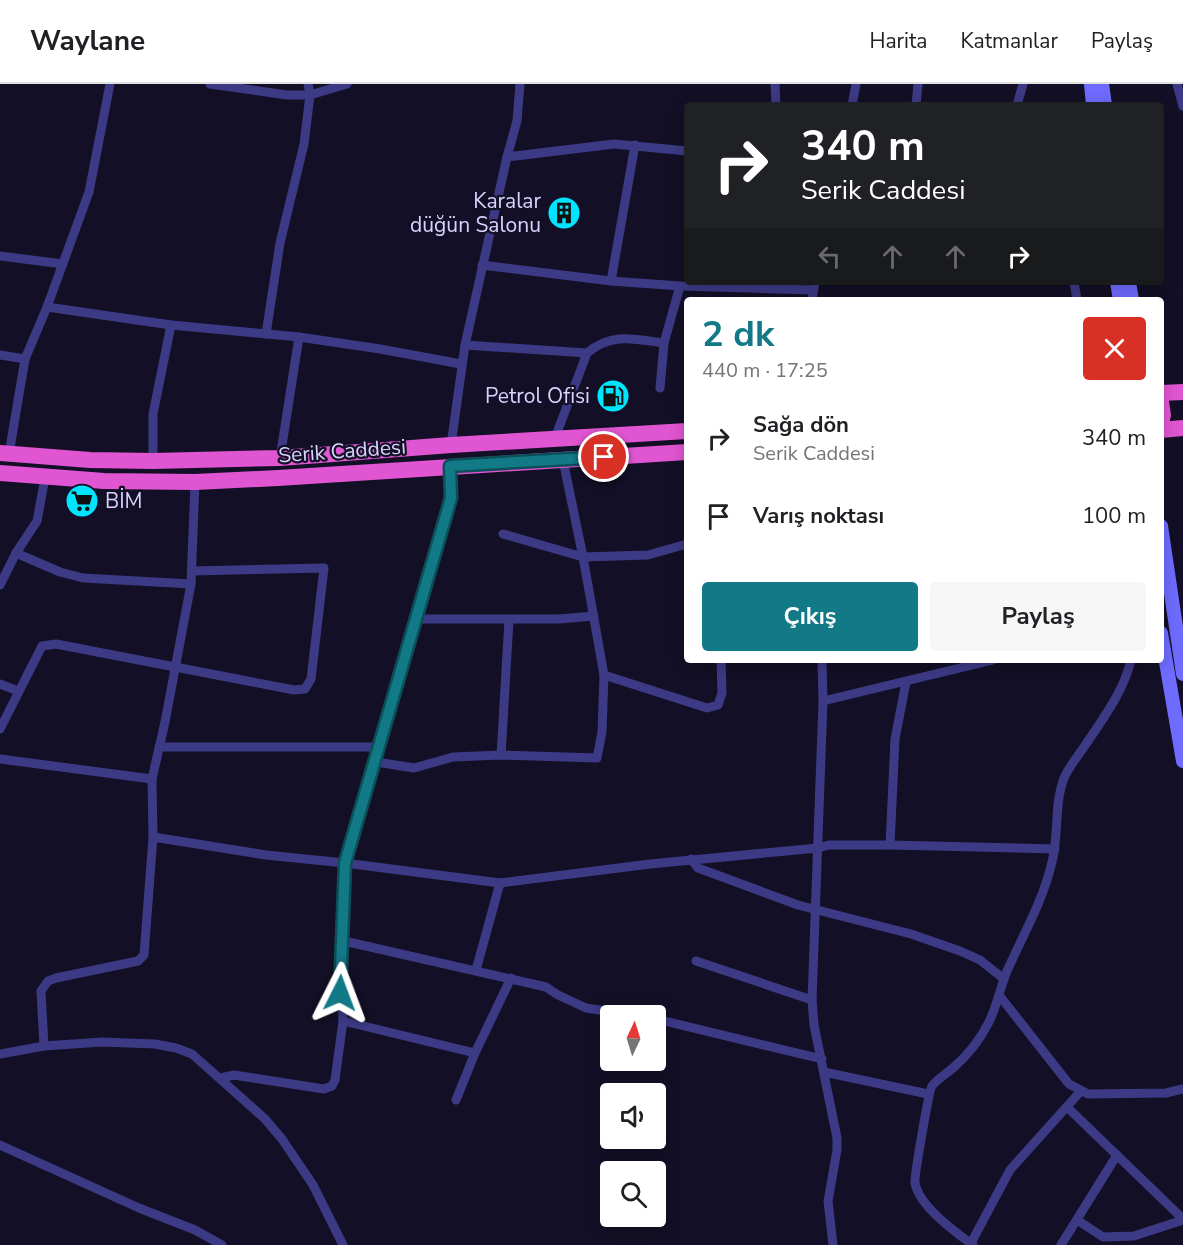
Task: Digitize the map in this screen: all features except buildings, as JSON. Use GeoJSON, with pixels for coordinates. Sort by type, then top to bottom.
{"type":"FeatureCollection","features":[{"type":"Feature","properties":{"kind":"highway"},"geometry":{"type":"LineString","coordinates":[[1164,393],[1183,393]]}},
{"type":"Feature","properties":{"kind":"highway"},"geometry":{"type":"LineString","coordinates":[[1164,430],[1183,428]]}},
{"type":"Feature","properties":{"kind":"highway","name":"Serik Caddesi"},"geometry":{"type":"LineString","coordinates":[[5,454],[90,460],[153,461],[280,458],[684,431]]}},
{"type":"Feature","properties":{"kind":"highway","name":"Serik Caddesi"},"geometry":{"type":"LineString","coordinates":[[0,473],[104,481],[195,482],[684,452]]}},
{"type":"Feature","properties":{"kind":"main road"},"geometry":{"type":"LineString","coordinates":[[1091,84],[1093,102]]}},
{"type":"Feature","properties":{"kind":"main road"},"geometry":{"type":"LineString","coordinates":[[1102,84],[1105,102]]}},
{"type":"Feature","properties":{"kind":"main road"},"geometry":{"type":"LineString","coordinates":[[1164,546],[1183,674]]}},
{"type":"Feature","properties":{"kind":"main road"},"geometry":{"type":"LineString","coordinates":[[1164,650],[1183,761]]}},
{"type":"Feature","properties":{"kind":"street"},"geometry":{"type":"LineString","coordinates":[[5,454],[25,359],[47,307],[89,192],[110,84]]}},
{"type":"Feature","properties":{"kind":"street"},"geometry":{"type":"LineString","coordinates":[[210,84],[287,95],[310,95],[347,84]]}},
{"type":"Feature","properties":{"kind":"street"},"geometry":{"type":"LineString","coordinates":[[266,334],[280,243],[304,144],[310,95],[308,84]]}},
{"type":"Feature","properties":{"kind":"street"},"geometry":{"type":"LineString","coordinates":[[451,445],[461,364],[517,120],[520,84]]}},
{"type":"Feature","properties":{"kind":"street"},"geometry":{"type":"LineString","coordinates":[[775,84],[776,102]]}},
{"type":"Feature","properties":{"kind":"street"},"geometry":{"type":"LineString","coordinates":[[853,102],[856,84]]}},
{"type":"Feature","properties":{"kind":"street"},"geometry":{"type":"LineString","coordinates":[[916,102],[918,84]]}},
{"type":"Feature","properties":{"kind":"street"},"geometry":{"type":"LineString","coordinates":[[1018,102],[1023,84]]}},
{"type":"Feature","properties":{"kind":"street"},"geometry":{"type":"LineString","coordinates":[[1177,84],[1183,106]]}},
{"type":"Feature","properties":{"kind":"street"},"geometry":{"type":"LineString","coordinates":[[507,157],[614,144],[684,152]]}},
{"type":"Feature","properties":{"kind":"street"},"geometry":{"type":"LineString","coordinates":[[611,281],[635,145]]}},
{"type":"Feature","properties":{"kind":"street"},"geometry":{"type":"LineString","coordinates":[[0,256],[63,264]]}},
{"type":"Feature","properties":{"kind":"street"},"geometry":{"type":"LineString","coordinates":[[482,265],[611,281],[688,285]]}},
{"type":"Feature","properties":{"kind":"street"},"geometry":{"type":"LineString","coordinates":[[714,285],[813,291]]}},
{"type":"Feature","properties":{"kind":"street"},"geometry":{"type":"LineString","coordinates":[[660,388],[664,343],[680,286]]}},
{"type":"Feature","properties":{"kind":"street"},"geometry":{"type":"LineString","coordinates":[[47,307],[171,325],[299,337],[461,364]]}},
{"type":"Feature","properties":{"kind":"street"},"geometry":{"type":"LineString","coordinates":[[153,461],[153,414],[171,325]]}},
{"type":"Feature","properties":{"kind":"street"},"geometry":{"type":"LineString","coordinates":[[280,458],[299,337]]}},
{"type":"Feature","properties":{"kind":"street"},"geometry":{"type":"LineString","coordinates":[[555,438],[587,353],[596,345],[610,339],[664,343]]}},
{"type":"Feature","properties":{"kind":"street"},"geometry":{"type":"LineString","coordinates":[[465,345],[587,353]]}},
{"type":"Feature","properties":{"kind":"street"},"geometry":{"type":"LineString","coordinates":[[0,355],[25,359]]}},
{"type":"Feature","properties":{"kind":"street"},"geometry":{"type":"LineString","coordinates":[[376,762],[414,768],[453,757],[501,755],[597,758],[602,732],[604,675],[563,460]]}},
{"type":"Feature","properties":{"kind":"street"},"geometry":{"type":"LineString","coordinates":[[221,1078],[234,1075],[320,1089],[328,1088],[335,1080],[343,1021],[340,987],[344,941],[345,863],[451,498],[450,466]]}},
{"type":"Feature","properties":{"kind":"street"},"geometry":{"type":"LineString","coordinates":[[0,585],[16,553],[37,521],[45,477]]}},
{"type":"Feature","properties":{"kind":"street"},"geometry":{"type":"LineString","coordinates":[[44,1046],[41,991],[45,984],[56,978],[138,961],[144,955],[153,837],[152,779],[191,584],[195,482]]}},
{"type":"Feature","properties":{"kind":"street"},"geometry":{"type":"LineString","coordinates":[[503,534],[583,556],[648,555],[684,545]]}},
{"type":"Feature","properties":{"kind":"street"},"geometry":{"type":"LineString","coordinates":[[16,553],[60,572],[83,578],[191,584]]}},
{"type":"Feature","properties":{"kind":"street"},"geometry":{"type":"LineString","coordinates":[[0,729],[42,646],[57,644],[294,690],[305,689],[311,679],[324,568],[192,571]]}},
{"type":"Feature","properties":{"kind":"street"},"geometry":{"type":"LineString","coordinates":[[415,619],[509,620],[594,616]]}},
{"type":"Feature","properties":{"kind":"street"},"geometry":{"type":"LineString","coordinates":[[501,755],[509,620]]}},
{"type":"Feature","properties":{"kind":"street"},"geometry":{"type":"LineString","coordinates":[[604,675],[708,708],[718,705],[722,693],[721,663]]}},
{"type":"Feature","properties":{"kind":"street"},"geometry":{"type":"LineString","coordinates":[[822,663],[823,701],[813,999],[814,1025],[837,1138],[828,1201],[833,1245]]}},
{"type":"Feature","properties":{"kind":"street"},"geometry":{"type":"LineString","coordinates":[[823,701],[981,663]]}},
{"type":"Feature","properties":{"kind":"street"},"geometry":{"type":"LineString","coordinates":[[1080,1092],[1010,1170],[972,1244],[922,1201],[915,1172],[924,1130],[928,1094],[934,1083],[954,1067],[973,1047],[989,1021],[1004,979],[1040,901],[1055,849],[1063,780],[1112,706],[1130,663]]}},
{"type":"Feature","properties":{"kind":"street"},"geometry":{"type":"LineString","coordinates":[[890,844],[895,739],[906,682]]}},
{"type":"Feature","properties":{"kind":"street"},"geometry":{"type":"LineString","coordinates":[[0,684],[18,691]]}},
{"type":"Feature","properties":{"kind":"street"},"geometry":{"type":"LineString","coordinates":[[159,747],[380,747]]}},
{"type":"Feature","properties":{"kind":"street"},"geometry":{"type":"LineString","coordinates":[[0,759],[152,779]]}},
{"type":"Feature","properties":{"kind":"street"},"geometry":{"type":"LineString","coordinates":[[153,837],[266,855],[500,883],[691,859],[818,848],[829,845],[890,844],[1055,849]]}},
{"type":"Feature","properties":{"kind":"street"},"geometry":{"type":"LineString","coordinates":[[691,859],[698,868],[798,905],[911,934],[960,951],[980,960],[1004,979]]}},
{"type":"Feature","properties":{"kind":"street"},"geometry":{"type":"LineString","coordinates":[[476,970],[500,883]]}},
{"type":"Feature","properties":{"kind":"street"},"geometry":{"type":"LineString","coordinates":[[344,941],[546,987],[586,1008],[600,1010]]}},
{"type":"Feature","properties":{"kind":"street"},"geometry":{"type":"LineString","coordinates":[[696,961],[813,999]]}},
{"type":"Feature","properties":{"kind":"street"},"geometry":{"type":"LineString","coordinates":[[456,1100],[475,1053],[511,978]]}},
{"type":"Feature","properties":{"kind":"street"},"geometry":{"type":"LineString","coordinates":[[999,995],[1069,1084],[1080,1092],[1088,1094],[1166,1093],[1183,1089]]}},
{"type":"Feature","properties":{"kind":"street"},"geometry":{"type":"LineString","coordinates":[[343,1021],[475,1053]]}},
{"type":"Feature","properties":{"kind":"street"},"geometry":{"type":"LineString","coordinates":[[666,1022],[822,1059]]}},
{"type":"Feature","properties":{"kind":"street"},"geometry":{"type":"LineString","coordinates":[[0,1054],[44,1046],[102,1042],[155,1044],[192,1054],[264,1118],[282,1139],[313,1185],[343,1245]]}},
{"type":"Feature","properties":{"kind":"street"},"geometry":{"type":"LineString","coordinates":[[824,1072],[928,1094]]}},
{"type":"Feature","properties":{"kind":"street"},"geometry":{"type":"LineString","coordinates":[[1067,1107],[1183,1219],[1136,1241],[1103,1237],[1077,1220]]}},
{"type":"Feature","properties":{"kind":"street"},"geometry":{"type":"LineString","coordinates":[[0,1145],[139,1208],[195,1230],[222,1245]]}},
{"type":"Feature","properties":{"kind":"street"},"geometry":{"type":"LineString","coordinates":[[1061,1245],[1117,1155]]}},
{"type":"Feature","properties":{"kind":"place","name":"Karalar düğün Salonu"},"geometry":{"type":"Point","coordinates":[564,213]}},
{"type":"Feature","properties":{"kind":"place","name":"Petrol Ofisi"},"geometry":{"type":"Point","coordinates":[613,396]}},
{"type":"Feature","properties":{"kind":"place","name":"BİM"},"geometry":{"type":"Point","coordinates":[82,501]}},
{"type":"Feature","properties":{"kind":"route"},"geometry":{"type":"LineString","coordinates":[[340,993],[344,941],[345,863],[451,498],[450,466],[604,457]]}}]}
